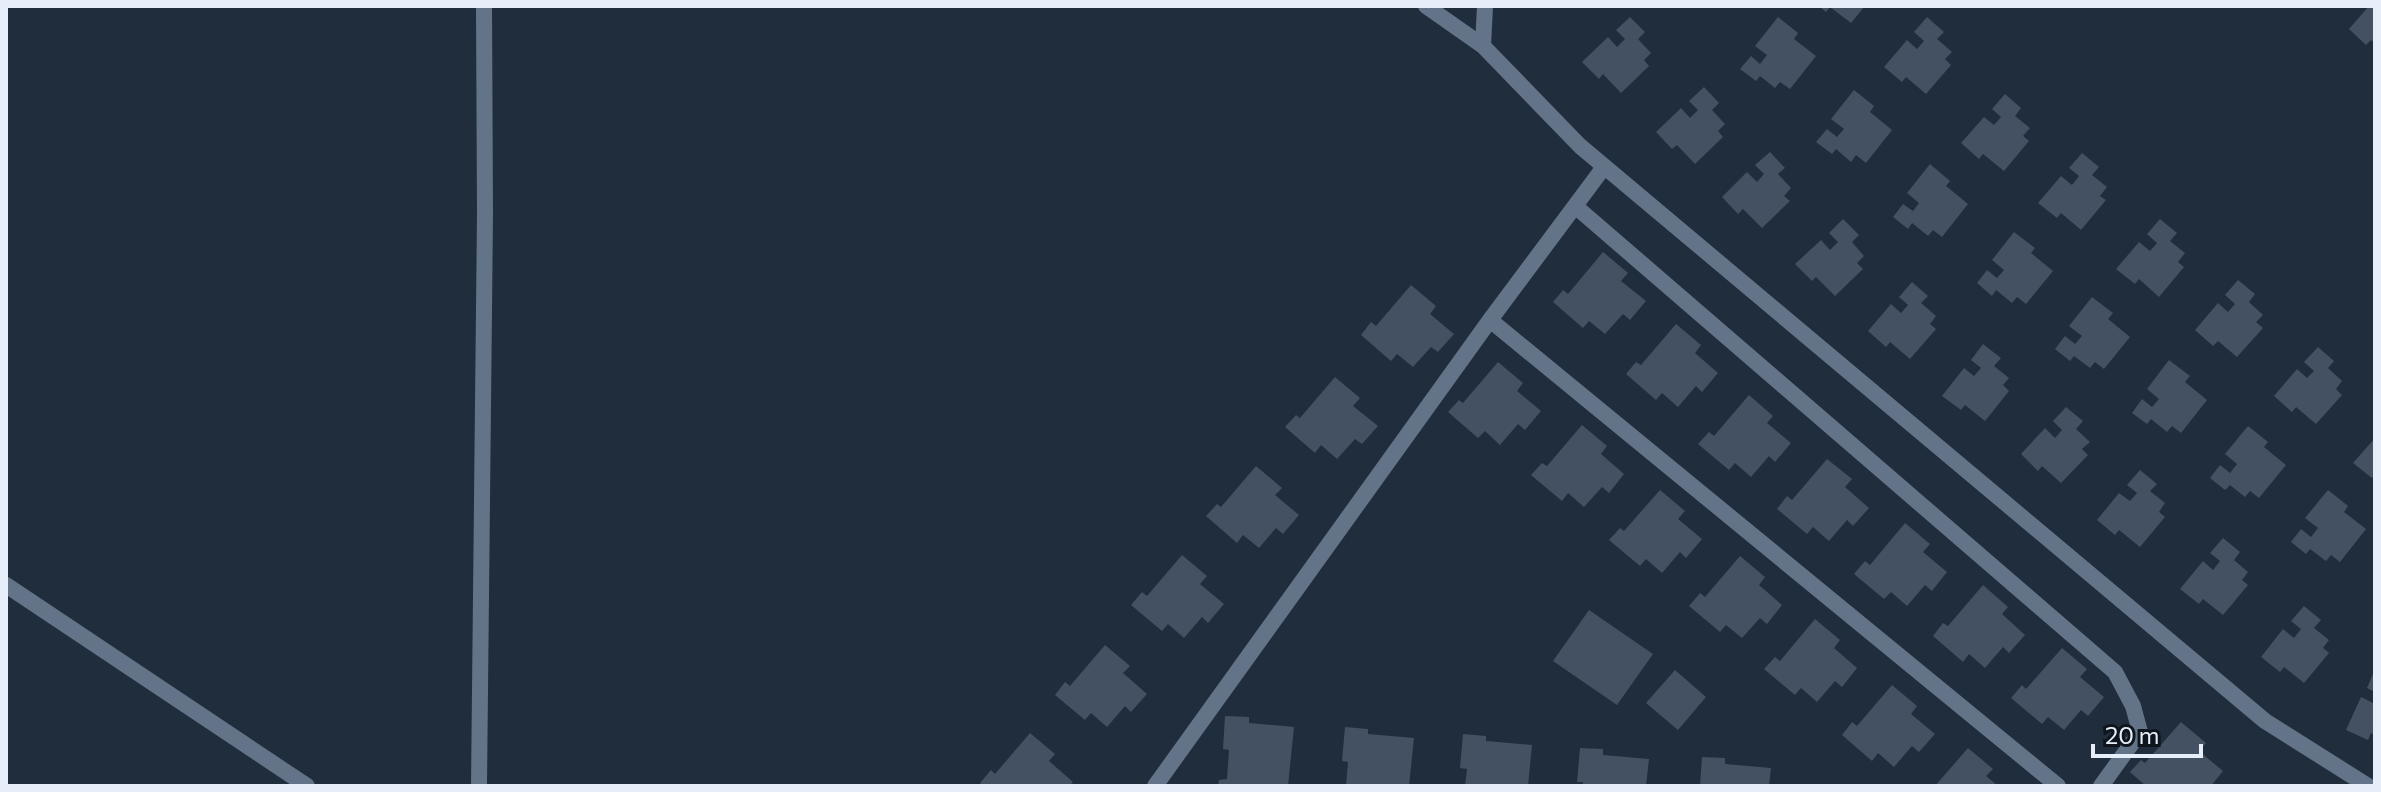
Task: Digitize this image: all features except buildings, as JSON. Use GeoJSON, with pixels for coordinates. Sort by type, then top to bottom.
{"type":"FeatureCollection","features":[{"type":"Feature","properties":{"kind":"street"},"geometry":{"type":"LineString","coordinates":[[479,786],[485,229],[484,6]]}},
{"type":"Feature","properties":{"kind":"street"},"geometry":{"type":"LineString","coordinates":[[1426,6],[1483,46],[1604,167],[2265,721],[2368,786]]}},
{"type":"Feature","properties":{"kind":"street"},"geometry":{"type":"LineString","coordinates":[[1483,46],[1485,6]]}},
{"type":"Feature","properties":{"kind":"street"},"geometry":{"type":"LineString","coordinates":[[1155,786],[1490,320],[1604,167]]}},
{"type":"Feature","properties":{"kind":"street"},"geometry":{"type":"LineString","coordinates":[[1575,206],[2115,672],[2133,706],[2140,732],[2101,786]]}},
{"type":"Feature","properties":{"kind":"street"},"geometry":{"type":"LineString","coordinates":[[1490,320],[2058,786]]}},
{"type":"Feature","properties":{"kind":"street"},"geometry":{"type":"LineString","coordinates":[[6,585],[307,786]]}}]}
